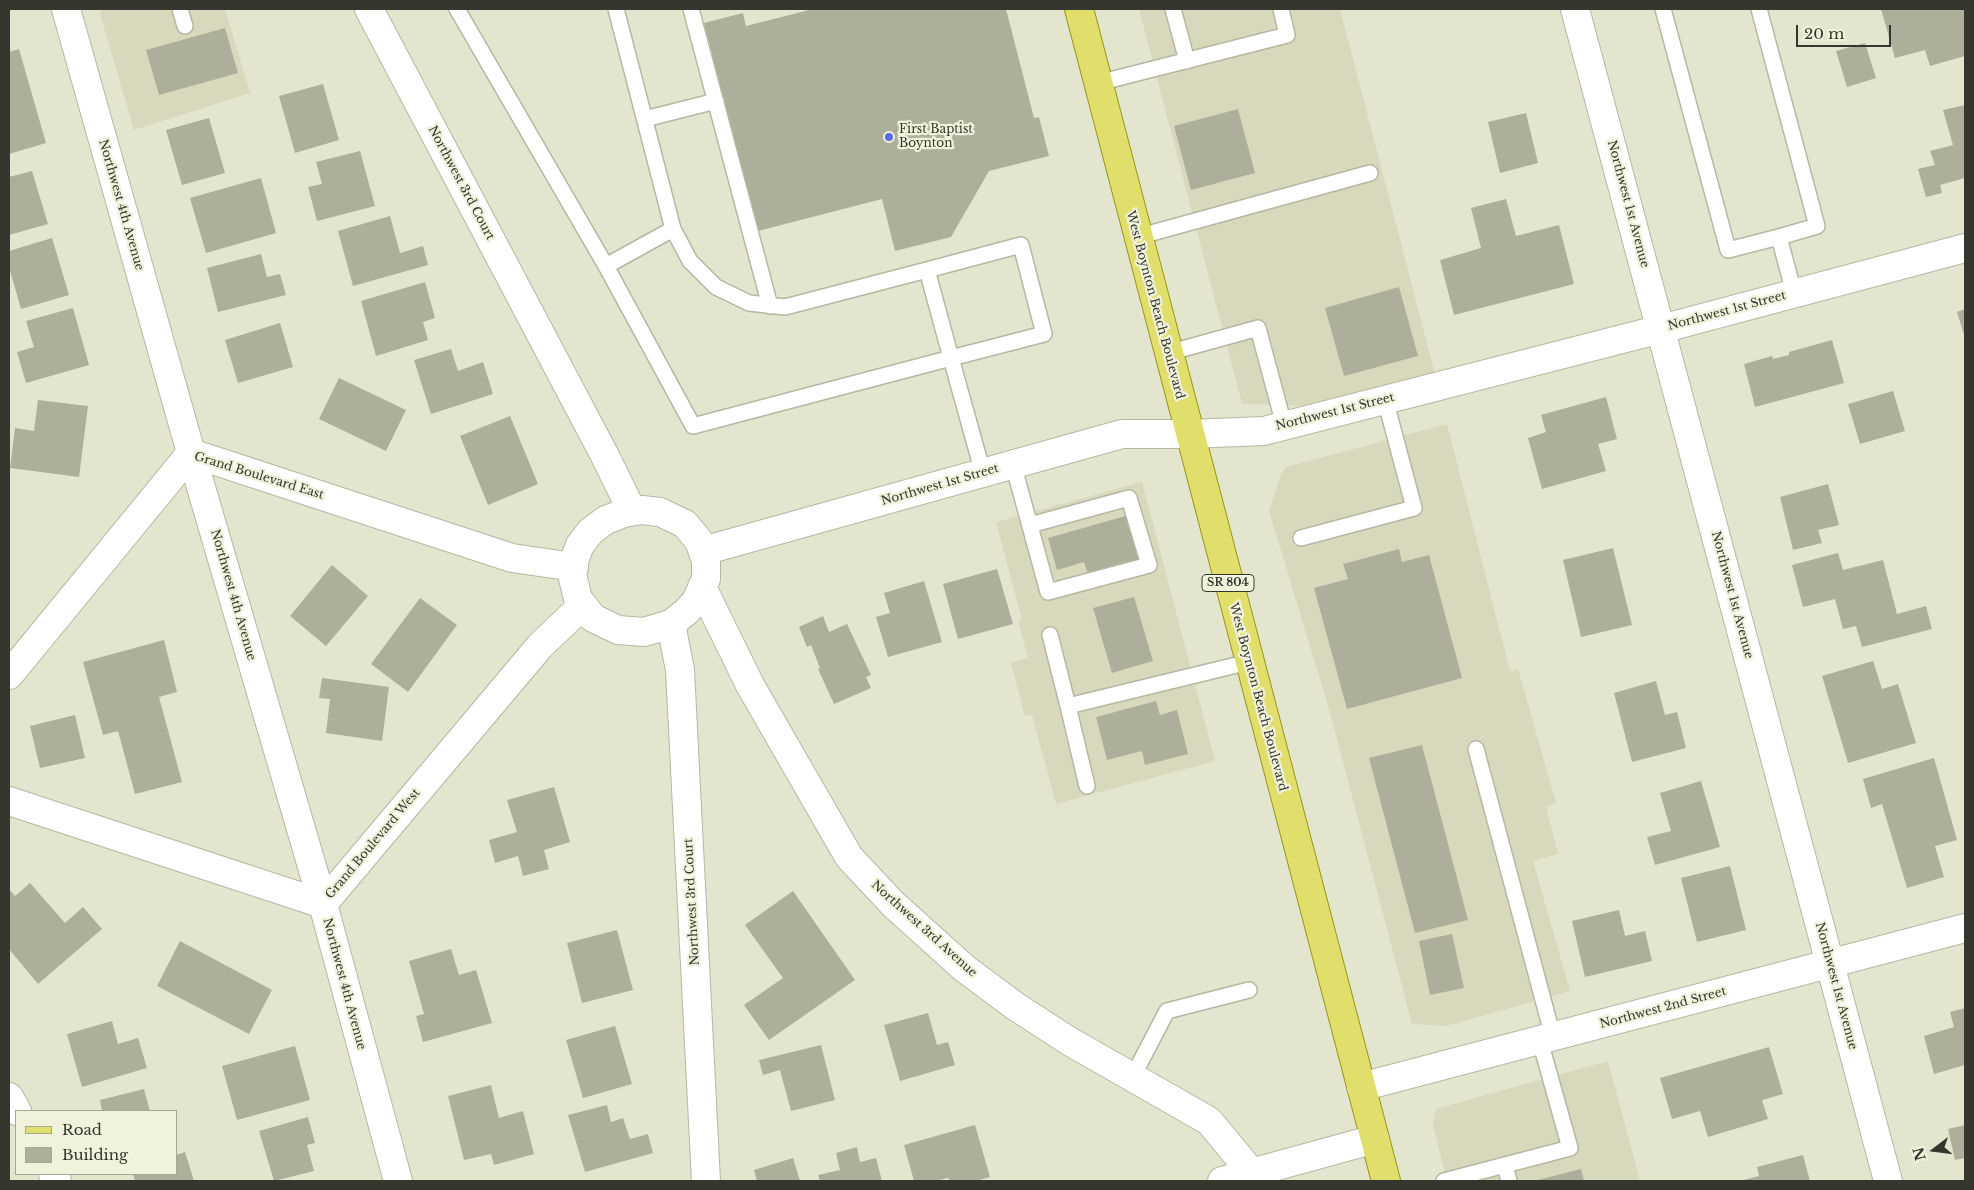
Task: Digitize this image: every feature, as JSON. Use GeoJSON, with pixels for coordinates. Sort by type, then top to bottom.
{"type":"FeatureCollection","features":[{"type":"Feature","properties":{"kind":"main road","name":"West Boynton Beach Boulevard"},"geometry":{"type":"LineString","coordinates":[[1079,9],[1137,237],[1386,1181]]}},
{"type":"Feature","properties":{"kind":"street","name":"Northwest 4th Avenue"},"geometry":{"type":"LineString","coordinates":[[66,9],[191,453],[323,904],[398,1181]]}},
{"type":"Feature","properties":{"kind":"street","name":"Northwest 3rd Court"},"geometry":{"type":"LineString","coordinates":[[369,9],[632,512]]}},
{"type":"Feature","properties":{"kind":"street","name":"Northwest 1st Avenue"},"geometry":{"type":"LineString","coordinates":[[1575,9],[1888,1181]]}},
{"type":"Feature","properties":{"kind":"street","name":"Northwest 1st Street"},"geometry":{"type":"LineString","coordinates":[[703,551],[1122,434],[1189,434],[1264,430],[1661,329],[1965,248]]}},
{"type":"Feature","properties":{"kind":"street","name":"Grand Boulevard East"},"geometry":{"type":"LineString","coordinates":[[9,675],[191,453],[512,558],[574,567]]}},
{"type":"Feature","properties":{"kind":"street"},"geometry":{"type":"LineString","coordinates":[[642,510],[660,512],[677,519],[685,524],[699,540],[703,551],[706,561],[706,579],[696,601],[688,611],[671,624],[644,632],[618,630],[593,618],[578,598],[572,574],[580,545],[591,531],[606,520],[624,513],[642,510]]}},
{"type":"Feature","properties":{"kind":"street","name":"Northwest 3rd Avenue"},"geometry":{"type":"LineString","coordinates":[[702,587],[750,684],[849,857],[893,904],[964,968],[1015,1006],[1069,1041],[1209,1121],[1252,1173]]}},
{"type":"Feature","properties":{"kind":"street","name":"Grand Boulevard West"},"geometry":{"type":"LineString","coordinates":[[9,801],[323,904],[540,646],[583,605]]}},
{"type":"Feature","properties":{"kind":"street","name":"Northwest 3rd Court"},"geometry":{"type":"LineString","coordinates":[[671,624],[680,670],[706,1181]]}},
{"type":"Feature","properties":{"kind":"street","name":"Northwest 2nd Street"},"geometry":{"type":"LineString","coordinates":[[1361,1087],[1965,928]]}},
{"type":"Feature","properties":{"kind":"street"},"geometry":{"type":"LineString","coordinates":[[9,1097],[16,1110]]}},
{"type":"Feature","properties":{"kind":"street"},"geometry":{"type":"LineString","coordinates":[[1222,1181],[1375,1139]]}},
{"type":"Feature","properties":{"kind":"lane"},"geometry":{"type":"LineString","coordinates":[[180,9],[185,26]]}},
{"type":"Feature","properties":{"kind":"lane"},"geometry":{"type":"LineString","coordinates":[[457,9],[606,266],[693,426],[1044,334],[1021,245],[785,308],[749,303],[716,287],[690,262],[673,229],[616,9]]}},
{"type":"Feature","properties":{"kind":"lane"},"geometry":{"type":"LineString","coordinates":[[691,9],[770,306]]}},
{"type":"Feature","properties":{"kind":"lane"},"geometry":{"type":"LineString","coordinates":[[1173,9],[1187,61]]}},
{"type":"Feature","properties":{"kind":"lane"},"geometry":{"type":"LineString","coordinates":[[1098,83],[1287,35],[1281,9]]}},
{"type":"Feature","properties":{"kind":"lane"},"geometry":{"type":"LineString","coordinates":[[1663,9],[1728,250],[1818,226],[1759,9]]}},
{"type":"Feature","properties":{"kind":"lane"},"geometry":{"type":"LineString","coordinates":[[644,119],[716,101]]}},
{"type":"Feature","properties":{"kind":"lane"},"geometry":{"type":"LineString","coordinates":[[1137,237],[1370,173]]}},
{"type":"Feature","properties":{"kind":"lane"},"geometry":{"type":"LineString","coordinates":[[606,266],[673,229]]}},
{"type":"Feature","properties":{"kind":"lane"},"geometry":{"type":"LineString","coordinates":[[1779,237],[1794,293]]}},
{"type":"Feature","properties":{"kind":"lane"},"geometry":{"type":"LineString","coordinates":[[927,270],[983,473]]}},
{"type":"Feature","properties":{"kind":"lane"},"geometry":{"type":"LineString","coordinates":[[1168,353],[1258,328],[1284,425]]}},
{"type":"Feature","properties":{"kind":"lane"},"geometry":{"type":"LineString","coordinates":[[1302,538],[1414,508],[1385,399]]}},
{"type":"Feature","properties":{"kind":"lane"},"geometry":{"type":"LineString","coordinates":[[1013,464],[1048,592],[1149,565],[1129,498],[1030,525]]}},
{"type":"Feature","properties":{"kind":"lane"},"geometry":{"type":"LineString","coordinates":[[1050,635],[1087,786]]}},
{"type":"Feature","properties":{"kind":"lane"},"geometry":{"type":"LineString","coordinates":[[1068,706],[1249,662]]}},
{"type":"Feature","properties":{"kind":"lane"},"geometry":{"type":"LineString","coordinates":[[1444,1181],[1570,1148],[1547,1039],[1476,749]]}},
{"type":"Feature","properties":{"kind":"lane"},"geometry":{"type":"LineString","coordinates":[[1133,1076],[1167,1011],[1249,990]]}},
{"type":"Feature","properties":{"kind":"lane"},"geometry":{"type":"LineString","coordinates":[[1505,1164],[1509,1181]]}},
{"type":"Feature","properties":{"kind":"shaded area"},"geometry":{"type":"Polygon","coordinates":[[[102,9],[225,9],[250,93],[134,130],[100,14],[102,9]]]}},
{"type":"Feature","properties":{"kind":"shaded area"},"geometry":{"type":"Polygon","coordinates":[[[1139,9],[1340,9],[1435,374],[1309,406],[1242,404],[1139,9]]]}},
{"type":"Feature","properties":{"kind":"shaded area"},"geometry":{"type":"Polygon","coordinates":[[[1447,424],[1510,671],[1518,669],[1556,803],[1546,806],[1558,854],[1533,861],[1570,991],[1446,1026],[1412,1024],[1329,709],[1269,511],[1281,475],[1286,467],[1447,424]]]}},
{"type":"Feature","properties":{"kind":"shaded area"},"geometry":{"type":"Polygon","coordinates":[[[1142,482],[1215,761],[1056,804],[1032,715],[1025,716],[1011,663],[1028,658],[1018,621],[1022,620],[996,522],[1142,482]]]}},
{"type":"Feature","properties":{"kind":"shaded area"},"geometry":{"type":"Polygon","coordinates":[[[1608,1061],[1640,1181],[1447,1181],[1433,1125],[1435,1112],[1439,1108],[1608,1061]]]}},
{"type":"Feature","properties":{"kind":"building","name":"First Baptist Boynton"},"geometry":{"type":"Polygon","coordinates":[[[813,9],[1006,9],[1034,118],[1039,117],[1049,156],[989,171],[951,237],[895,251],[882,199],[758,231],[704,23],[743,13],[746,26],[813,9]]]}},
{"type":"Feature","properties":{"kind":"building"},"geometry":{"type":"Polygon","coordinates":[[[1881,9],[1964,9],[1965,56],[1930,66],[1925,50],[1895,58],[1881,9]]]}},
{"type":"Feature","properties":{"kind":"building"},"geometry":{"type":"Polygon","coordinates":[[[225,28],[238,73],[159,95],[146,50],[225,28]]]}},
{"type":"Feature","properties":{"kind":"building"},"geometry":{"type":"Polygon","coordinates":[[[1865,43],[1876,78],[1847,87],[1836,51],[1865,43]]]}},
{"type":"Feature","properties":{"kind":"building"},"geometry":{"type":"Polygon","coordinates":[[[19,49],[46,143],[9,154],[9,52],[19,49]]]}},
{"type":"Feature","properties":{"kind":"building"},"geometry":{"type":"Polygon","coordinates":[[[323,84],[339,140],[295,153],[279,96],[323,84]]]}},
{"type":"Feature","properties":{"kind":"building"},"geometry":{"type":"Polygon","coordinates":[[[1965,105],[1965,178],[1940,185],[1942,193],[1926,197],[1918,169],[1935,165],[1930,151],[1953,145],[1943,110],[1965,105]]]}},
{"type":"Feature","properties":{"kind":"building"},"geometry":{"type":"Polygon","coordinates":[[[1238,109],[1255,173],[1191,190],[1174,126],[1238,109]]]}},
{"type":"Feature","properties":{"kind":"building"},"geometry":{"type":"Polygon","coordinates":[[[1526,113],[1538,163],[1500,173],[1488,122],[1526,113]]]}},
{"type":"Feature","properties":{"kind":"building"},"geometry":{"type":"Polygon","coordinates":[[[209,118],[225,173],[182,185],[166,130],[209,118]]]}},
{"type":"Feature","properties":{"kind":"building"},"geometry":{"type":"Polygon","coordinates":[[[360,151],[375,206],[317,221],[308,187],[322,184],[316,162],[360,151]]]}},
{"type":"Feature","properties":{"kind":"building"},"geometry":{"type":"Polygon","coordinates":[[[32,171],[48,224],[9,235],[9,177],[32,171]]]}},
{"type":"Feature","properties":{"kind":"building"},"geometry":{"type":"Polygon","coordinates":[[[261,178],[276,233],[206,253],[190,198],[261,178]]]}},
{"type":"Feature","properties":{"kind":"building"},"geometry":{"type":"Polygon","coordinates":[[[1506,199],[1516,236],[1559,225],[1574,284],[1454,315],[1440,260],[1481,248],[1471,208],[1506,199]]]}},
{"type":"Feature","properties":{"kind":"building"},"geometry":{"type":"Polygon","coordinates":[[[390,216],[400,253],[423,246],[428,265],[353,286],[338,231],[390,216]]]}},
{"type":"Feature","properties":{"kind":"building"},"geometry":{"type":"Polygon","coordinates":[[[52,238],[69,295],[21,309],[9,267],[9,251],[52,238]]]}},
{"type":"Feature","properties":{"kind":"building"},"geometry":{"type":"Polygon","coordinates":[[[261,254],[267,277],[280,274],[286,295],[218,312],[207,268],[261,254]]]}},
{"type":"Feature","properties":{"kind":"building"},"geometry":{"type":"Polygon","coordinates":[[[425,282],[435,318],[423,322],[428,340],[376,356],[361,301],[425,282]]]}},
{"type":"Feature","properties":{"kind":"building"},"geometry":{"type":"Polygon","coordinates":[[[1399,287],[1418,356],[1344,376],[1325,308],[1399,287]]]}},
{"type":"Feature","properties":{"kind":"building"},"geometry":{"type":"Polygon","coordinates":[[[73,308],[89,365],[26,383],[17,352],[34,347],[26,321],[73,308]]]}},
{"type":"Feature","properties":{"kind":"building"},"geometry":{"type":"Polygon","coordinates":[[[1965,309],[1965,338],[1957,312],[1965,309]]]}},
{"type":"Feature","properties":{"kind":"building"},"geometry":{"type":"Polygon","coordinates":[[[280,323],[293,367],[238,383],[225,340],[280,323]]]}},
{"type":"Feature","properties":{"kind":"building"},"geometry":{"type":"Polygon","coordinates":[[[1832,340],[1844,383],[1755,407],[1744,364],[1772,356],[1773,359],[1789,355],[1789,352],[1832,340]]]}},
{"type":"Feature","properties":{"kind":"building"},"geometry":{"type":"Polygon","coordinates":[[[451,349],[458,371],[483,362],[493,394],[431,414],[414,360],[451,349]]]}},
{"type":"Feature","properties":{"kind":"building"},"geometry":{"type":"Polygon","coordinates":[[[339,378],[406,410],[386,451],[319,419],[339,378]]]}},
{"type":"Feature","properties":{"kind":"building"},"geometry":{"type":"Polygon","coordinates":[[[1893,391],[1905,431],[1860,444],[1848,404],[1893,391]]]}},
{"type":"Feature","properties":{"kind":"building"},"geometry":{"type":"Polygon","coordinates":[[[1606,397],[1617,439],[1598,444],[1606,471],[1542,489],[1528,438],[1546,432],[1541,415],[1606,397]]]}},
{"type":"Feature","properties":{"kind":"building"},"geometry":{"type":"Polygon","coordinates":[[[38,400],[88,406],[79,477],[10,468],[15,428],[34,431],[38,400]]]}},
{"type":"Feature","properties":{"kind":"building"},"geometry":{"type":"Polygon","coordinates":[[[510,416],[538,484],[488,505],[460,436],[510,416]]]}},
{"type":"Feature","properties":{"kind":"building"},"geometry":{"type":"Polygon","coordinates":[[[1828,484],[1839,525],[1818,530],[1822,543],[1793,550],[1780,497],[1828,484]]]}},
{"type":"Feature","properties":{"kind":"building"},"geometry":{"type":"Polygon","coordinates":[[[1129,515],[1141,559],[1088,574],[1084,562],[1057,570],[1048,538],[1129,515]]]}},
{"type":"Feature","properties":{"kind":"building"},"geometry":{"type":"Polygon","coordinates":[[[1613,548],[1632,625],[1581,637],[1563,560],[1613,548]]]}},
{"type":"Feature","properties":{"kind":"building"},"geometry":{"type":"Polygon","coordinates":[[[1399,549],[1402,562],[1429,555],[1462,678],[1347,709],[1314,588],[1348,579],[1343,564],[1399,549]]]}},
{"type":"Feature","properties":{"kind":"building"},"geometry":{"type":"Polygon","coordinates":[[[1838,553],[1843,570],[1883,560],[1897,614],[1926,606],[1932,629],[1862,647],[1856,626],[1843,629],[1835,599],[1803,607],[1792,565],[1838,553]]]}},
{"type":"Feature","properties":{"kind":"building"},"geometry":{"type":"Polygon","coordinates":[[[332,565],[368,596],[326,646],[290,616],[332,565]]]}},
{"type":"Feature","properties":{"kind":"building"},"geometry":{"type":"Polygon","coordinates":[[[997,569],[1013,624],[958,639],[943,584],[997,569]]]}},
{"type":"Feature","properties":{"kind":"building"},"geometry":{"type":"Polygon","coordinates":[[[924,581],[942,642],[888,657],[876,617],[890,613],[884,593],[924,581]]]}},
{"type":"Feature","properties":{"kind":"building"},"geometry":{"type":"Polygon","coordinates":[[[1134,597],[1153,661],[1112,673],[1093,608],[1134,597]]]}},
{"type":"Feature","properties":{"kind":"building"},"geometry":{"type":"Polygon","coordinates":[[[420,598],[457,625],[408,692],[371,664],[420,598]]]}},
{"type":"Feature","properties":{"kind":"building"},"geometry":{"type":"Polygon","coordinates":[[[823,616],[829,632],[847,624],[871,675],[866,677],[871,688],[834,704],[818,669],[820,668],[811,645],[807,647],[799,627],[823,616]]]}},
{"type":"Feature","properties":{"kind":"building"},"geometry":{"type":"Polygon","coordinates":[[[164,640],[177,692],[159,697],[182,782],[135,794],[118,731],[103,735],[83,662],[164,640]]]}},
{"type":"Feature","properties":{"kind":"building"},"geometry":{"type":"Polygon","coordinates":[[[1873,661],[1882,689],[1898,684],[1916,743],[1848,763],[1822,676],[1873,661]]]}},
{"type":"Feature","properties":{"kind":"building"},"geometry":{"type":"Polygon","coordinates":[[[322,678],[389,687],[382,741],[326,733],[330,699],[319,698],[322,678]]]}},
{"type":"Feature","properties":{"kind":"building"},"geometry":{"type":"Polygon","coordinates":[[[1656,681],[1665,715],[1677,712],[1686,748],[1632,762],[1614,693],[1656,681]]]}},
{"type":"Feature","properties":{"kind":"building"},"geometry":{"type":"Polygon","coordinates":[[[1156,701],[1160,715],[1177,710],[1188,754],[1145,765],[1142,751],[1107,760],[1096,717],[1156,701]]]}},
{"type":"Feature","properties":{"kind":"building"},"geometry":{"type":"Polygon","coordinates":[[[75,715],[85,758],[40,768],[30,726],[75,715]]]}},
{"type":"Feature","properties":{"kind":"building"},"geometry":{"type":"Polygon","coordinates":[[[1422,745],[1468,920],[1415,933],[1369,758],[1422,745]]]}},
{"type":"Feature","properties":{"kind":"building"},"geometry":{"type":"Polygon","coordinates":[[[1934,758],[1957,840],[1935,846],[1944,877],[1907,888],[1882,804],[1871,808],[1863,779],[1934,758]]]}},
{"type":"Feature","properties":{"kind":"building"},"geometry":{"type":"Polygon","coordinates":[[[1701,781],[1720,847],[1655,865],[1647,837],[1671,831],[1660,793],[1701,781]]]}},
{"type":"Feature","properties":{"kind":"building"},"geometry":{"type":"Polygon","coordinates":[[[554,787],[570,842],[544,850],[549,869],[523,876],[518,856],[495,863],[489,840],[517,832],[507,800],[554,787]]]}},
{"type":"Feature","properties":{"kind":"building"},"geometry":{"type":"Polygon","coordinates":[[[1730,866],[1746,930],[1697,942],[1681,878],[1730,866]]]}},
{"type":"Feature","properties":{"kind":"building"},"geometry":{"type":"Polygon","coordinates":[[[30,883],[65,923],[83,907],[102,929],[38,984],[9,949],[9,889],[15,896],[30,883]]]}},
{"type":"Feature","properties":{"kind":"building"},"geometry":{"type":"Polygon","coordinates":[[[793,891],[855,980],[769,1040],[744,1005],[783,978],[745,925],[793,891]]]}},
{"type":"Feature","properties":{"kind":"building"},"geometry":{"type":"Polygon","coordinates":[[[1619,910],[1625,936],[1645,931],[1652,961],[1585,977],[1572,921],[1619,910]]]}},
{"type":"Feature","properties":{"kind":"building"},"geometry":{"type":"Polygon","coordinates":[[[617,930],[633,990],[582,1003],[567,943],[617,930]]]}},
{"type":"Feature","properties":{"kind":"building"},"geometry":{"type":"Polygon","coordinates":[[[1452,934],[1464,988],[1430,995],[1419,941],[1452,934]]]}},
{"type":"Feature","properties":{"kind":"building"},"geometry":{"type":"Polygon","coordinates":[[[180,941],[272,990],[249,1034],[157,986],[180,941]]]}},
{"type":"Feature","properties":{"kind":"building"},"geometry":{"type":"Polygon","coordinates":[[[451,949],[459,975],[476,970],[492,1023],[423,1042],[416,1016],[424,1014],[409,961],[451,949]]]}},
{"type":"Feature","properties":{"kind":"building"},"geometry":{"type":"Polygon","coordinates":[[[1965,1008],[1965,1065],[1934,1074],[1924,1036],[1954,1027],[1950,1012],[1965,1008]]]}},
{"type":"Feature","properties":{"kind":"building"},"geometry":{"type":"Polygon","coordinates":[[[928,1013],[937,1045],[948,1042],[955,1065],[900,1081],[884,1025],[928,1013]]]}},
{"type":"Feature","properties":{"kind":"building"},"geometry":{"type":"Polygon","coordinates":[[[112,1021],[118,1044],[138,1038],[147,1068],[82,1087],[67,1034],[112,1021]]]}},
{"type":"Feature","properties":{"kind":"building"},"geometry":{"type":"Polygon","coordinates":[[[615,1026],[632,1084],[583,1098],[566,1040],[615,1026]]]}},
{"type":"Feature","properties":{"kind":"building"},"geometry":{"type":"Polygon","coordinates":[[[821,1045],[835,1100],[791,1111],[780,1070],[763,1075],[759,1060],[821,1045]]]}},
{"type":"Feature","properties":{"kind":"building"},"geometry":{"type":"Polygon","coordinates":[[[295,1046],[310,1100],[237,1120],[222,1066],[295,1046]]]}},
{"type":"Feature","properties":{"kind":"building"},"geometry":{"type":"Polygon","coordinates":[[[1769,1047],[1783,1094],[1762,1100],[1768,1119],[1708,1137],[1700,1111],[1672,1119],[1660,1078],[1769,1047]]]}},
{"type":"Feature","properties":{"kind":"building"},"geometry":{"type":"Polygon","coordinates":[[[491,1085],[499,1118],[523,1111],[534,1154],[494,1165],[491,1154],[464,1160],[448,1096],[491,1085]]]}},
{"type":"Feature","properties":{"kind":"building"},"geometry":{"type":"Polygon","coordinates":[[[144,1089],[150,1110],[102,1110],[100,1100],[144,1089]]]}},
{"type":"Feature","properties":{"kind":"building"},"geometry":{"type":"Polygon","coordinates":[[[607,1105],[611,1122],[623,1118],[630,1139],[648,1134],[653,1153],[585,1172],[568,1115],[607,1105]]]}},
{"type":"Feature","properties":{"kind":"building"},"geometry":{"type":"Polygon","coordinates":[[[308,1117],[315,1143],[307,1145],[314,1171],[274,1181],[259,1131],[308,1117]]]}},
{"type":"Feature","properties":{"kind":"building"},"geometry":{"type":"Polygon","coordinates":[[[975,1125],[990,1177],[976,1181],[950,1181],[948,1178],[935,1181],[914,1181],[904,1145],[975,1125]]]}},
{"type":"Feature","properties":{"kind":"building"},"geometry":{"type":"Polygon","coordinates":[[[1965,1125],[1965,1158],[1955,1160],[1948,1129],[1965,1125]]]}},
{"type":"Feature","properties":{"kind":"building"},"geometry":{"type":"Polygon","coordinates":[[[857,1147],[860,1162],[876,1158],[882,1181],[820,1181],[818,1175],[840,1170],[836,1153],[857,1147]]]}},
{"type":"Feature","properties":{"kind":"building"},"geometry":{"type":"Polygon","coordinates":[[[185,1152],[194,1181],[135,1181],[133,1175],[178,1175],[178,1154],[185,1152]]]}},
{"type":"Feature","properties":{"kind":"building"},"geometry":{"type":"Polygon","coordinates":[[[1803,1155],[1810,1181],[1740,1181],[1759,1176],[1757,1167],[1803,1155]]]}},
{"type":"Feature","properties":{"kind":"building"},"geometry":{"type":"Polygon","coordinates":[[[793,1158],[800,1181],[757,1181],[754,1170],[793,1158]]]}},
{"type":"Feature","properties":{"kind":"building"},"geometry":{"type":"Polygon","coordinates":[[[1581,1169],[1584,1181],[1534,1181],[1581,1169]]]}},
{"type":"Feature","properties":{"kind":"place","name":"First Baptist Boynton"},"geometry":{"type":"Point","coordinates":[889,137]}}]}
